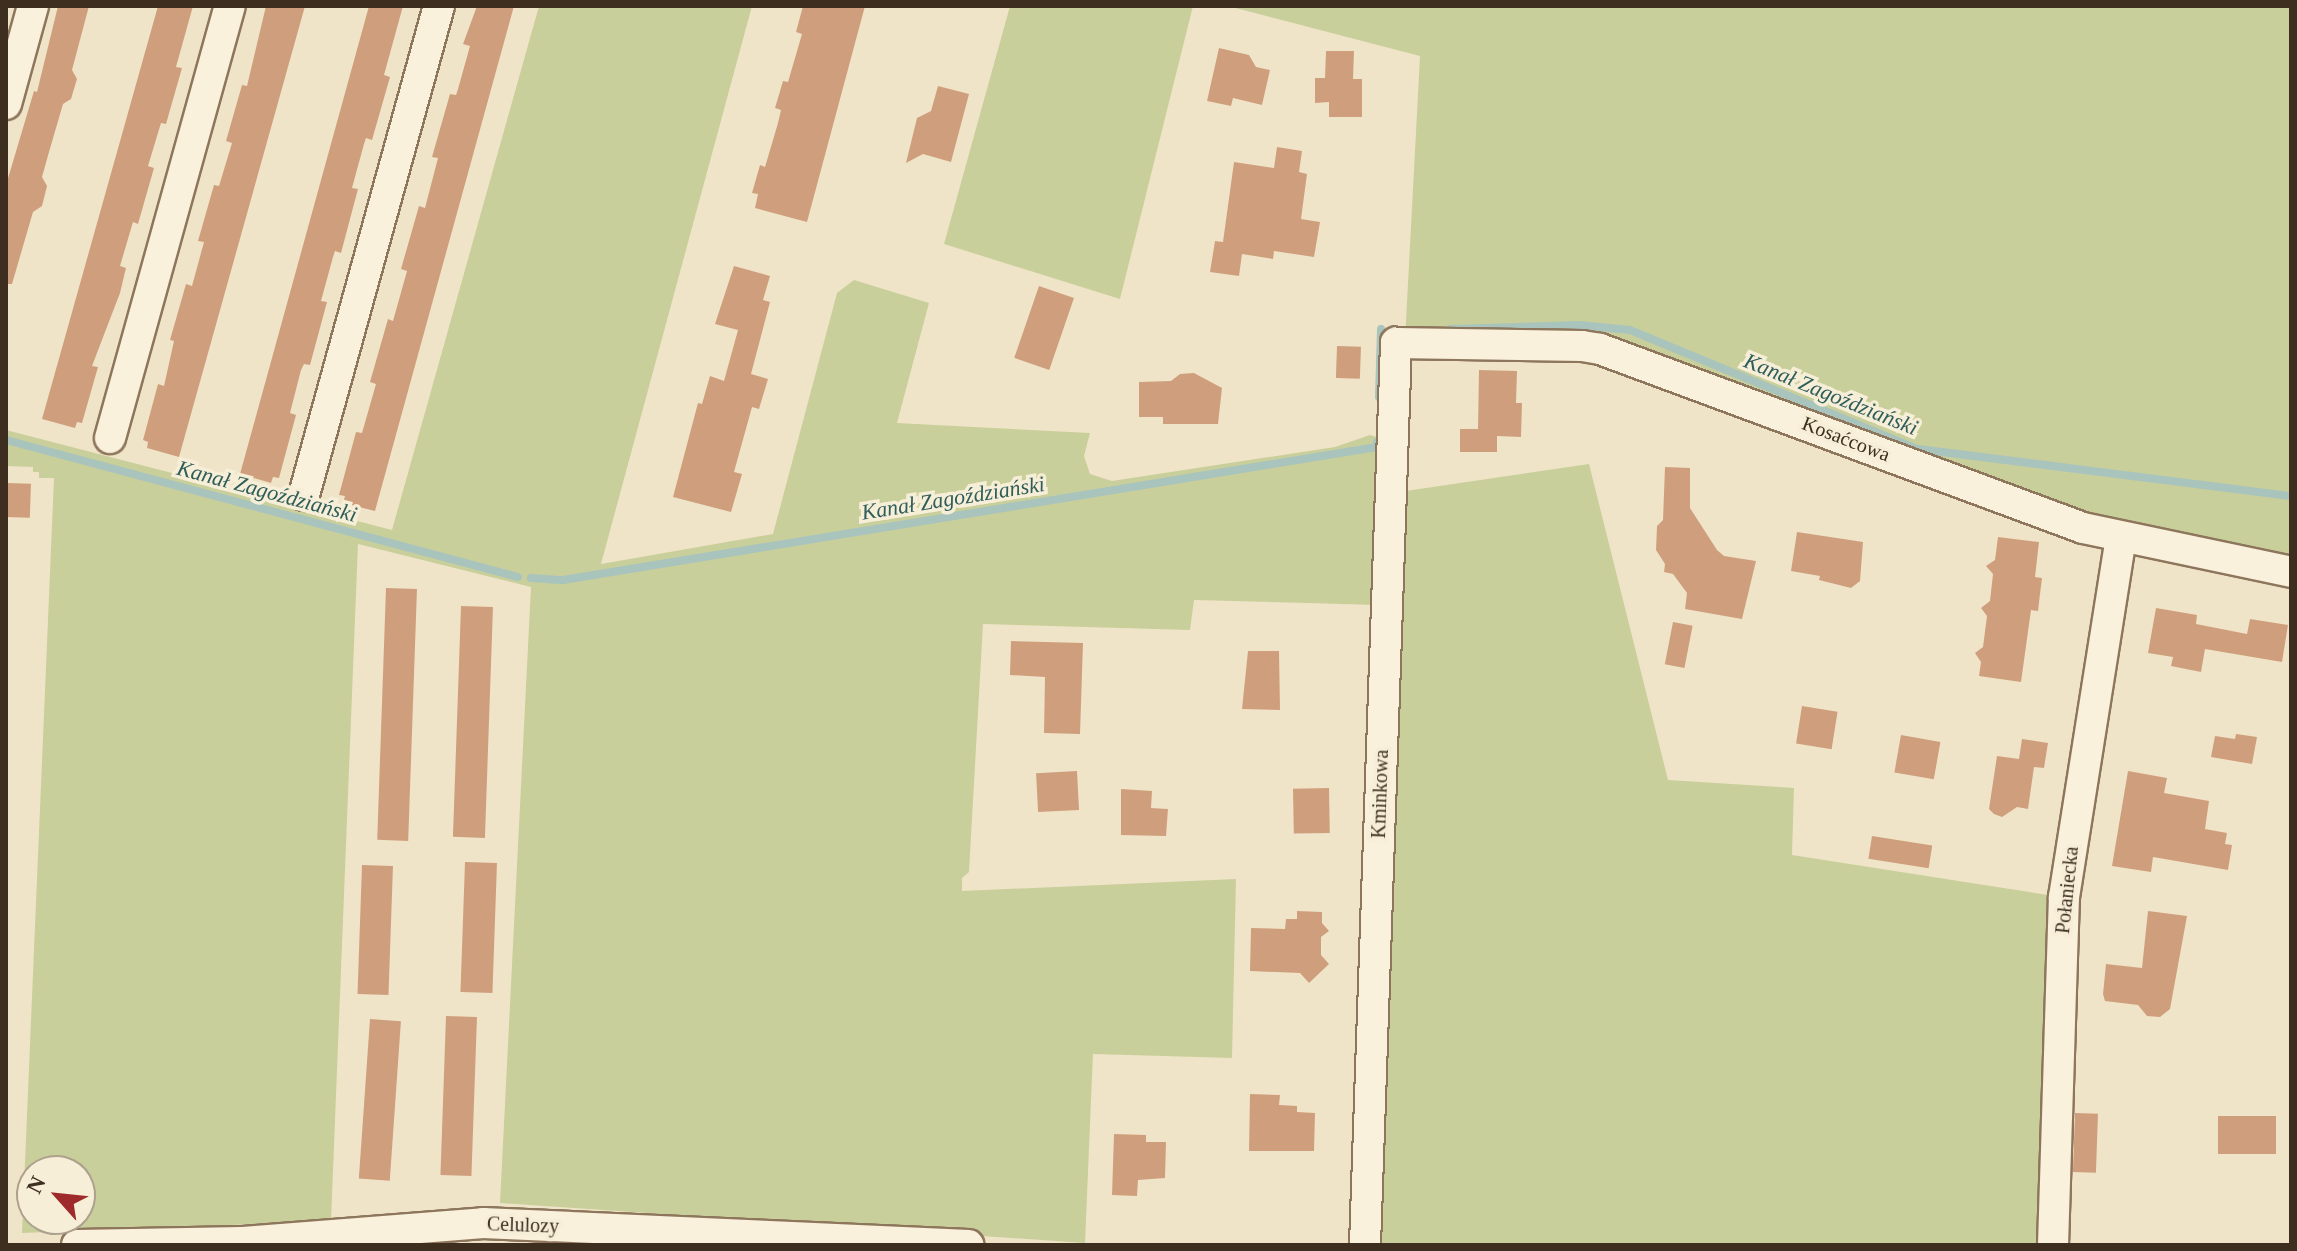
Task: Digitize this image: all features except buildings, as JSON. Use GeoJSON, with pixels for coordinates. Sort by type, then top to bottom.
{"type":"FeatureCollection","features":[{"type":"Feature","properties":{"kind":"street"},"geometry":{"type":"LineString","coordinates":[[6,104],[33,6]]}},
{"type":"Feature","properties":{"kind":"street"},"geometry":{"type":"LineString","coordinates":[[110,438],[230,6]]}},
{"type":"Feature","properties":{"kind":"street"},"geometry":{"type":"LineString","coordinates":[[304,495],[439,6]]}},
{"type":"Feature","properties":{"kind":"street","name":"Kosaćcowa"},"geometry":{"type":"LineString","coordinates":[[1396,343],[1582,346],[1600,349],[2083,528],[2291,572]]}},
{"type":"Feature","properties":{"kind":"street","name":"Kminkowa"},"geometry":{"type":"LineString","coordinates":[[1365,1245],[1396,343]]}},
{"type":"Feature","properties":{"kind":"street","name":"Połaniecka"},"geometry":{"type":"LineString","coordinates":[[2053,1245],[2064,897],[2121,538]]}},
{"type":"Feature","properties":{"kind":"street","name":"Celulozy"},"geometry":{"type":"LineString","coordinates":[[77,1245],[482,1234],[969,1245]]}},
{"type":"Feature","properties":{"kind":"green space"},"geometry":{"type":"Polygon","coordinates":[[[539,6],[752,6],[601,564],[773,534],[837,293],[854,280],[929,303],[897,423],[1090,433],[1084,456],[1090,474],[1112,481],[1335,447],[1370,435],[1383,439],[1378,605],[1194,600],[1190,630],[983,624],[969,872],[962,878],[962,891],[1236,879],[1232,1058],[1093,1054],[1085,1243],[500,1203],[531,587],[358,544],[331,1221],[96,1230],[96,1155],[25,1155],[54,478],[39,478],[39,472],[33,472],[33,467],[6,466],[6,430],[392,530],[539,6]]]}},
{"type":"Feature","properties":{"kind":"green space"},"geometry":{"type":"Polygon","coordinates":[[[1010,6],[1193,6],[1120,299],[944,244],[1010,6]]]}},
{"type":"Feature","properties":{"kind":"green space"},"geometry":{"type":"Polygon","coordinates":[[[1228,6],[2291,6],[2291,558],[2089,514],[1758,392],[1597,340],[1405,340],[1420,56],[1228,6]]]}},
{"type":"Feature","properties":{"kind":"green space"},"geometry":{"type":"Polygon","coordinates":[[[1589,464],[1668,780],[1794,788],[1792,855],[2054,896],[2044,1245],[1375,1243],[1399,492],[1589,464]]]}},
{"type":"Feature","properties":{"kind":"waterway","name":"Kanał Zagoździański"},"geometry":{"type":"LineString","coordinates":[[1451,329],[1579,325],[1630,330],[1918,449],[2291,496]]}},
{"type":"Feature","properties":{"kind":"waterway","name":"Kanał Zagoździański"},"geometry":{"type":"LineString","coordinates":[[1379,397],[1381,329]]}},
{"type":"Feature","properties":{"kind":"waterway","name":"Kanał Zagoździański"},"geometry":{"type":"LineString","coordinates":[[6,440],[518,577]]}},
{"type":"Feature","properties":{"kind":"waterway","name":"Kanał Zagoździański"},"geometry":{"type":"LineString","coordinates":[[531,578],[563,580],[1377,447],[1377,442]]}}]}
